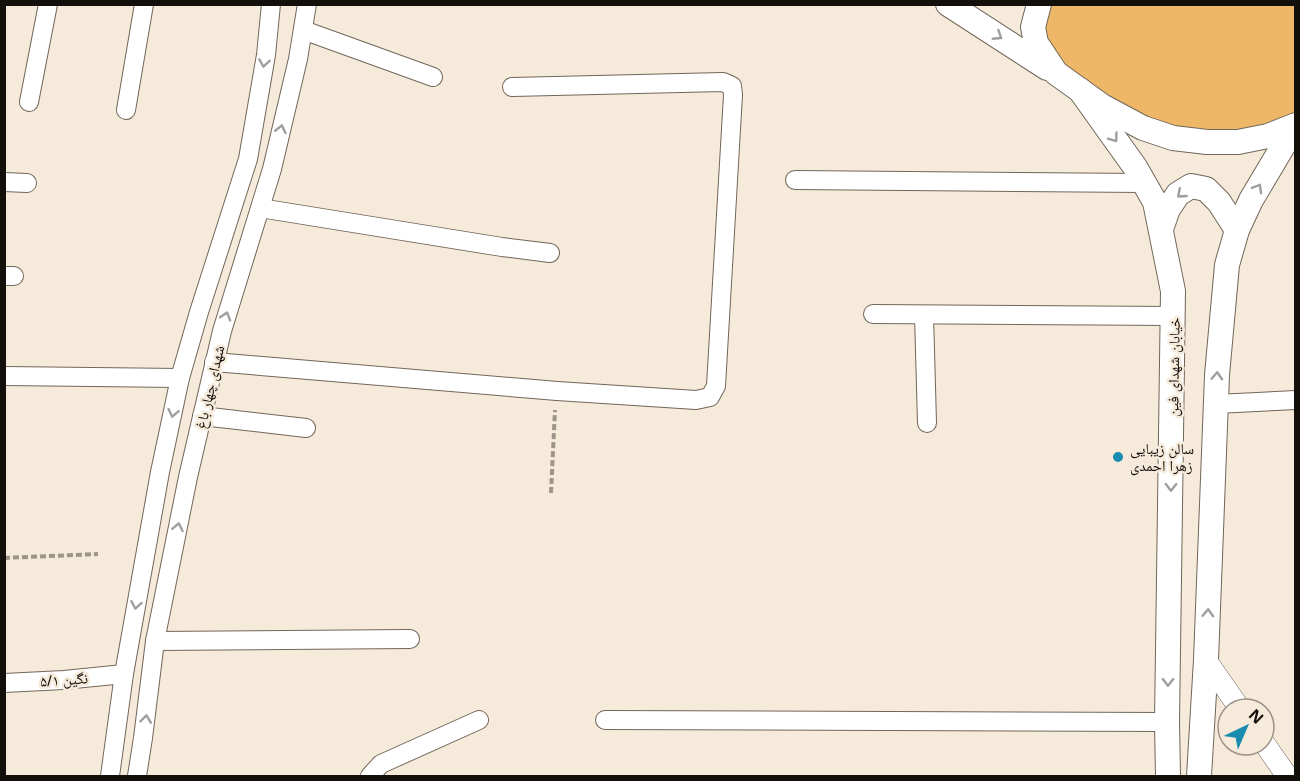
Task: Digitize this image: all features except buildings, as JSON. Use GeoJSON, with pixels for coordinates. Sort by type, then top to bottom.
{"type":"FeatureCollection","features":[{"type":"Feature","properties":{"kind":"main road"},"geometry":{"type":"LineString","coordinates":[[948,4],[1102,106],[1143,128],[1173,138],[1207,142],[1238,141],[1268,136],[1295,126]]}},
{"type":"Feature","properties":{"kind":"main road"},"geometry":{"type":"LineString","coordinates":[[1039,4],[1034,27],[1036,43],[1056,74]]}},
{"type":"Feature","properties":{"kind":"main road","name":"خیابان شهدای فین"},"geometry":{"type":"LineString","coordinates":[[1080,90],[1135,167],[1155,202],[1173,291],[1168,777]]}},
{"type":"Feature","properties":{"kind":"main road"},"geometry":{"type":"LineString","coordinates":[[1199,777],[1217,375],[1227,265],[1237,230],[1251,200],[1295,126]]}},
{"type":"Feature","properties":{"kind":"main road"},"geometry":{"type":"LineString","coordinates":[[1161,229],[1168,209],[1178,194],[1191,186],[1206,189],[1219,202],[1237,230]]}},
{"type":"Feature","properties":{"kind":"street"},"geometry":{"type":"LineString","coordinates":[[29,102],[48,4]]}},
{"type":"Feature","properties":{"kind":"street"},"geometry":{"type":"LineString","coordinates":[[126,110],[144,4]]}},
{"type":"Feature","properties":{"kind":"street","name":"شهدای چهار باغ"},"geometry":{"type":"LineString","coordinates":[[110,777],[124,674],[160,472],[180,378],[248,159],[266,55],[271,4]]}},
{"type":"Feature","properties":{"kind":"street","name":"شهدای چهار باغ"},"geometry":{"type":"LineString","coordinates":[[140,775],[155,641],[188,477],[222,331],[275,158],[298,59],[307,4]]}},
{"type":"Feature","properties":{"kind":"street"},"geometry":{"type":"LineString","coordinates":[[303,30],[433,77]]}},
{"type":"Feature","properties":{"kind":"street"},"geometry":{"type":"LineString","coordinates":[[214,362],[556,391],[696,400],[710,397],[716,386],[732,86],[723,82],[512,87]]}},
{"type":"Feature","properties":{"kind":"street"},"geometry":{"type":"LineString","coordinates":[[795,180],[1144,183]]}},
{"type":"Feature","properties":{"kind":"street"},"geometry":{"type":"LineString","coordinates":[[4,182],[27,183]]}},
{"type":"Feature","properties":{"kind":"street"},"geometry":{"type":"LineString","coordinates":[[260,208],[550,253]]}},
{"type":"Feature","properties":{"kind":"street"},"geometry":{"type":"LineString","coordinates":[[873,314],[1173,316]]}},
{"type":"Feature","properties":{"kind":"street"},"geometry":{"type":"LineString","coordinates":[[924,315],[927,423]]}},
{"type":"Feature","properties":{"kind":"street"},"geometry":{"type":"LineString","coordinates":[[4,376],[180,378]]}},
{"type":"Feature","properties":{"kind":"street"},"geometry":{"type":"LineString","coordinates":[[1216,404],[1296,400]]}},
{"type":"Feature","properties":{"kind":"street"},"geometry":{"type":"LineString","coordinates":[[202,416],[306,428]]}},
{"type":"Feature","properties":{"kind":"street"},"geometry":{"type":"LineString","coordinates":[[155,641],[410,639]]}},
{"type":"Feature","properties":{"kind":"street"},"geometry":{"type":"LineString","coordinates":[[1206,660],[1232,697]]}},
{"type":"Feature","properties":{"kind":"street","name":"نگین ۵/۱"},"geometry":{"type":"LineString","coordinates":[[4,683],[124,674]]}},
{"type":"Feature","properties":{"kind":"street"},"geometry":{"type":"LineString","coordinates":[[370,777],[381,764],[479,720]]}},
{"type":"Feature","properties":{"kind":"street"},"geometry":{"type":"LineString","coordinates":[[605,720],[1167,722]]}},
{"type":"Feature","properties":{"kind":"street"},"geometry":{"type":"LineString","coordinates":[[1273,757],[1287,777]]}},
{"type":"Feature","properties":{"kind":"path"},"geometry":{"type":"LineString","coordinates":[[551,494],[556,391]]}},
{"type":"Feature","properties":{"kind":"path"},"geometry":{"type":"LineString","coordinates":[[4,558],[98,554]]}},
{"type":"Feature","properties":{"kind":"shaded area"},"geometry":{"type":"Polygon","coordinates":[[[1044,5],[1295,5],[1295,121],[1209,138],[1105,102],[1041,43],[1044,5]]]}},
{"type":"Feature","properties":{"kind":"place","name":"سالن‌ زیبایی زهرا احمدی"},"geometry":{"type":"Point","coordinates":[1118,457]}}]}
